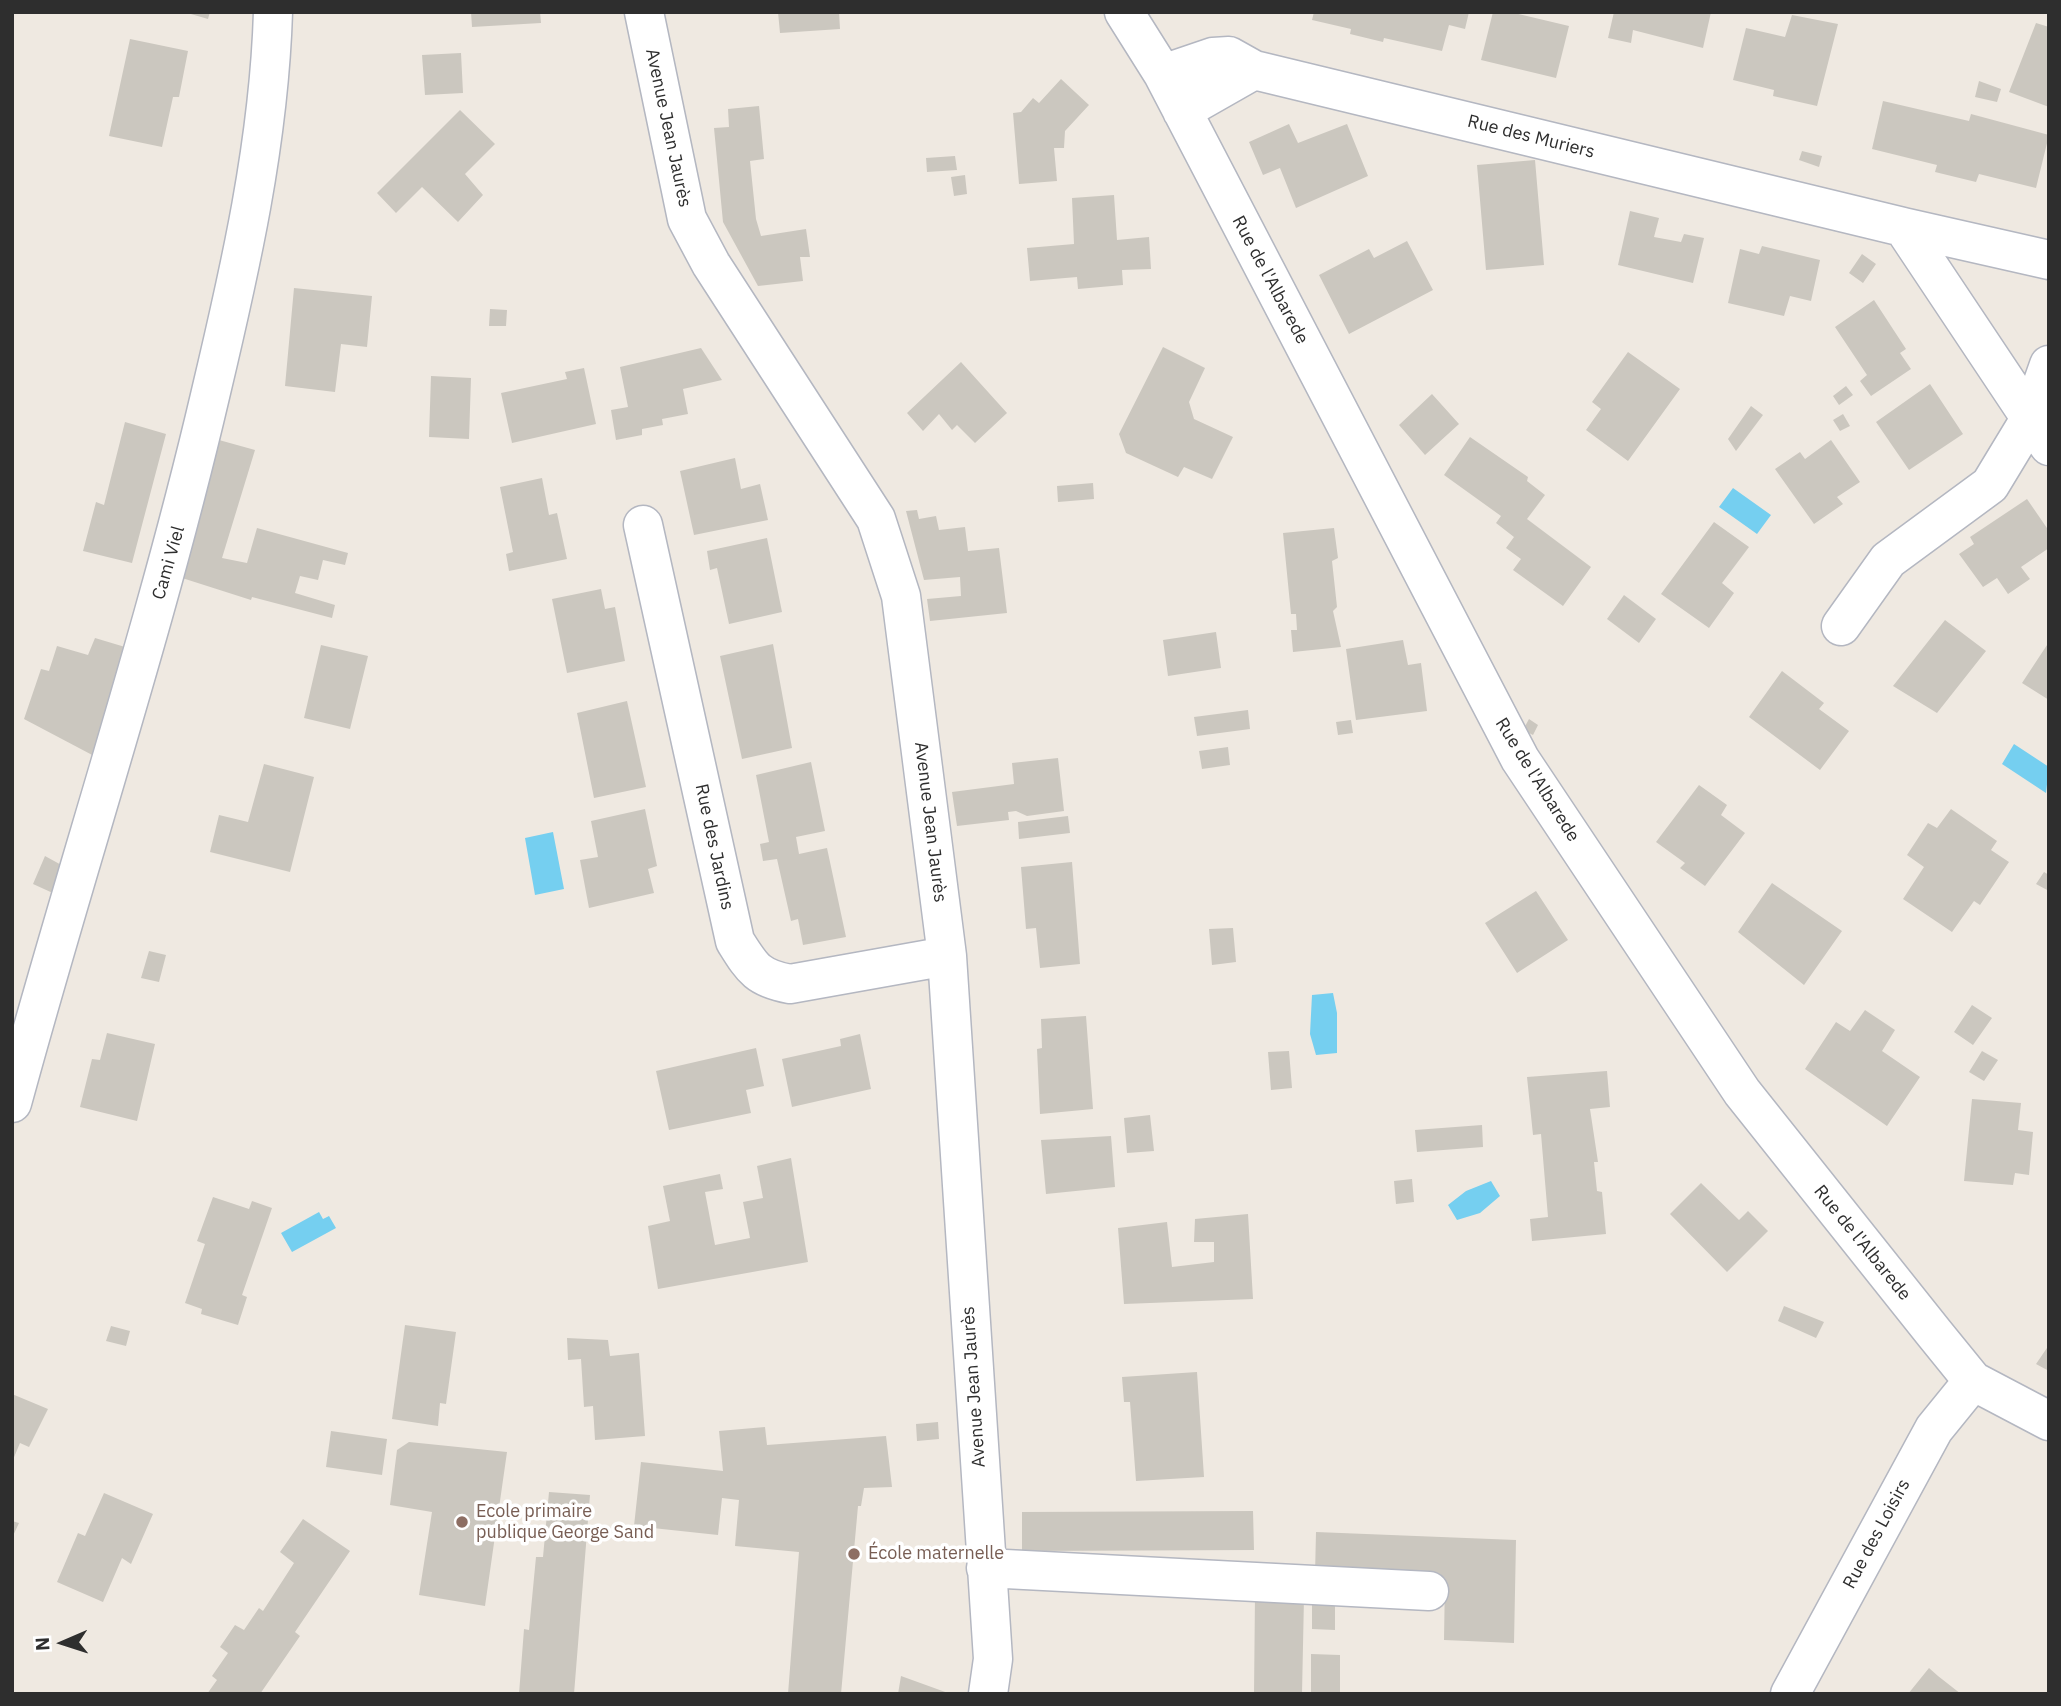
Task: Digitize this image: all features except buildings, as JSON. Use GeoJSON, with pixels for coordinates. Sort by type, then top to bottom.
{"type":"FeatureCollection","features":[{"type":"Feature","properties":{"kind":"street","name":"Cami Viel"},"geometry":{"type":"LineString","coordinates":[[14,1088],[184,505],[248,238],[262,136],[273,12]]}},
{"type":"Feature","properties":{"kind":"street","name":"Avenue Jean Jaurès"},"geometry":{"type":"LineString","coordinates":[[644,12],[687,219],[711,264],[876,519],[897,583],[947,956],[992,1659],[988,1694]]}},
{"type":"Feature","properties":{"kind":"street","name":"Rue de l'Albarede"},"geometry":{"type":"LineString","coordinates":[[1124,12],[1163,74],[1520,759],[1742,1092],[1973,1381],[2049,1422]]}},
{"type":"Feature","properties":{"kind":"street","name":"Rue des Muriers"},"geometry":{"type":"LineString","coordinates":[[1163,74],[1213,57],[1228,56],[1254,70],[2049,260]]}},
{"type":"Feature","properties":{"kind":"street"},"geometry":{"type":"LineString","coordinates":[[1182,111],[1254,70]]}},
{"type":"Feature","properties":{"kind":"street"},"geometry":{"type":"LineString","coordinates":[[1903,227],[2040,433]]}},
{"type":"Feature","properties":{"kind":"street"},"geometry":{"type":"LineString","coordinates":[[1841,626],[1888,561],[1990,485],[2040,433],[2049,365]]}},
{"type":"Feature","properties":{"kind":"street","name":"Rue des Jardins"},"geometry":{"type":"LineString","coordinates":[[643,525],[735,941],[751,967],[767,980],[790,984],[947,956]]}},
{"type":"Feature","properties":{"kind":"street","name":"Rue des Loisirs"},"geometry":{"type":"LineString","coordinates":[[1790,1694],[1934,1429],[1973,1381]]}},
{"type":"Feature","properties":{"kind":"street"},"geometry":{"type":"LineString","coordinates":[[986,1568],[1429,1591]]}},
{"type":"Feature","properties":{"kind":"water"},"geometry":{"type":"Polygon","coordinates":[[[1733,488],[1771,515],[1757,534],[1719,507],[1733,488]]]}},
{"type":"Feature","properties":{"kind":"water"},"geometry":{"type":"Polygon","coordinates":[[[2014,744],[2049,767],[2046,793],[2002,764],[2014,744]]]}},
{"type":"Feature","properties":{"kind":"water"},"geometry":{"type":"Polygon","coordinates":[[[553,832],[564,889],[535,895],[525,838],[553,832]]]}},
{"type":"Feature","properties":{"kind":"water"},"geometry":{"type":"Polygon","coordinates":[[[1333,993],[1337,1013],[1337,1053],[1316,1055],[1310,1034],[1312,995],[1333,993]]]}},
{"type":"Feature","properties":{"kind":"water"},"geometry":{"type":"Polygon","coordinates":[[[1491,1181],[1500,1196],[1480,1213],[1457,1220],[1448,1205],[1466,1191],[1491,1181]]]}},
{"type":"Feature","properties":{"kind":"water"},"geometry":{"type":"Polygon","coordinates":[[[319,1212],[323,1219],[329,1216],[336,1228],[292,1252],[281,1233],[319,1212]]]}},
{"type":"Feature","properties":{"kind":"place","name":"Ecole primaire publique George Sand"},"geometry":{"type":"Point","coordinates":[462,1522]}},
{"type":"Feature","properties":{"kind":"place","name":"École maternelle"},"geometry":{"type":"Point","coordinates":[854,1554]}}]}
